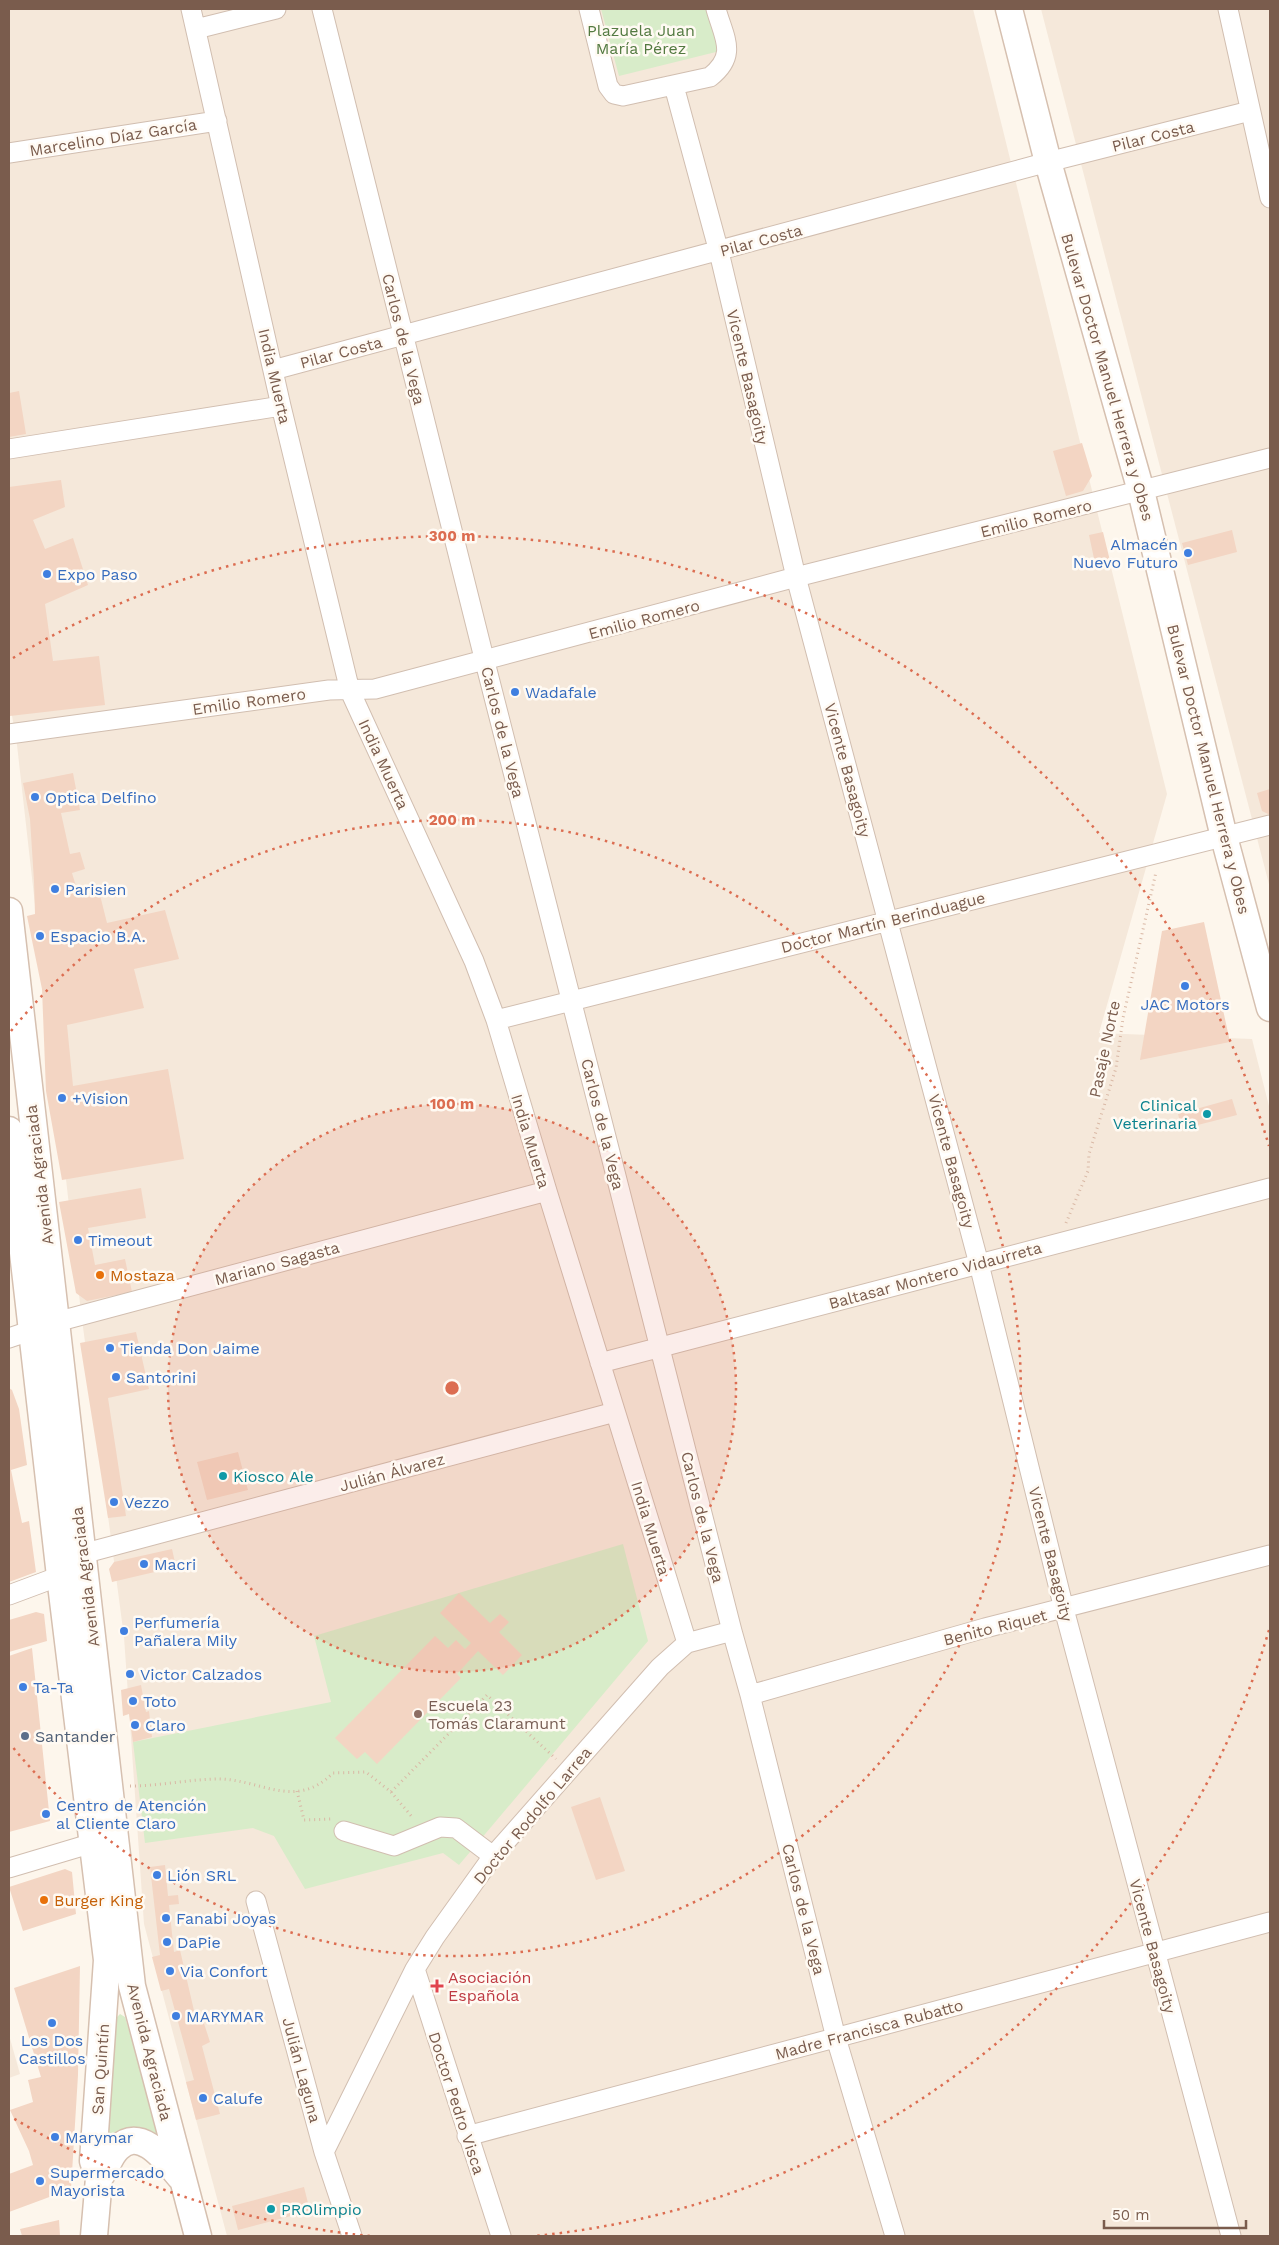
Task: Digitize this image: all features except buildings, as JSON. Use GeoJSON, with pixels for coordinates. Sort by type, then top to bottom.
{"type":"FeatureCollection","features":[{"type":"Feature","properties":{"kind":"main road","name":"Bulevar Doctor Manuel Herrera y Obes"},"geometry":{"type":"LineString","coordinates":[[1009,9],[1048,162],[1141,492],[1224,837],[1270,1008]]}},
{"type":"Feature","properties":{"kind":"main road","name":"Avenida Agraciada"},"geometry":{"type":"LineString","coordinates":[[9,910],[32,1330],[82,1554],[132,1986],[198,2236]]}},
{"type":"Feature","properties":{"kind":"main road","name":"Avenida Agraciada"},"geometry":{"type":"LineString","coordinates":[[9,1130],[60,1576],[107,1960]]}},
{"type":"Feature","properties":{"kind":"main road","name":"San Quintín"},"geometry":{"type":"LineString","coordinates":[[94,2236],[99,2178],[93,2161],[107,1960]]}},
{"type":"Feature","properties":{"kind":"main road"},"geometry":{"type":"LineString","coordinates":[[99,2178],[107,2168],[113,2153],[118,2148],[124,2143],[137,2141],[151,2146],[183,2180]]}},
{"type":"Feature","properties":{"kind":"street","name":"India Muerta"},"geometry":{"type":"LineString","coordinates":[[191,9],[281,406],[350,691],[474,961],[496,1020],[546,1191],[687,1644]]}},
{"type":"Feature","properties":{"kind":"street"},"geometry":{"type":"LineString","coordinates":[[196,29],[276,9]]}},
{"type":"Feature","properties":{"kind":"street","name":"Carlos de la Vega"},"geometry":{"type":"LineString","coordinates":[[322,9],[485,662],[732,1631],[750,1694],[836,2038],[895,2236]]}},
{"type":"Feature","properties":{"kind":"street"},"geometry":{"type":"LineString","coordinates":[[589,9],[608,86],[614,94],[623,96],[710,77],[721,68],[726,60],[727,49],[716,9]]}},
{"type":"Feature","properties":{"kind":"street"},"geometry":{"type":"LineString","coordinates":[[1228,9],[1270,198]]}},
{"type":"Feature","properties":{"kind":"street","name":"Vicente Basagoity"},"geometry":{"type":"LineString","coordinates":[[674,86],[718,252],[796,578],[979,1264],[1064,1609],[1230,2236]]}},
{"type":"Feature","properties":{"kind":"street","name":"Pilar Costa"},"geometry":{"type":"LineString","coordinates":[[274,370],[1048,162],[1250,111]]}},
{"type":"Feature","properties":{"kind":"street","name":"Marcelino Díaz García"},"geometry":{"type":"LineString","coordinates":[[9,153],[217,121]]}},
{"type":"Feature","properties":{"kind":"street"},"geometry":{"type":"LineString","coordinates":[[9,449],[281,406]]}},
{"type":"Feature","properties":{"kind":"street","name":"Emilio Romero"},"geometry":{"type":"LineString","coordinates":[[9,734],[329,690],[375,689],[485,662],[796,578],[1270,458]]}},
{"type":"Feature","properties":{"kind":"street","name":"Doctor Martín Berinduague"},"geometry":{"type":"LineString","coordinates":[[496,1020],[1270,825]]}},
{"type":"Feature","properties":{"kind":"street","name":"Baltasar Montero Vidaurreta"},"geometry":{"type":"LineString","coordinates":[[600,1364],[1270,1188]]}},
{"type":"Feature","properties":{"kind":"street","name":"Mariano Sagasta"},"geometry":{"type":"LineString","coordinates":[[32,1330],[546,1191]]}},
{"type":"Feature","properties":{"kind":"street","name":"Julián Álvarez"},"geometry":{"type":"LineString","coordinates":[[82,1554],[615,1412]]}},
{"type":"Feature","properties":{"kind":"street","name":"Benito Riquet"},"geometry":{"type":"LineString","coordinates":[[750,1694],[985,1628],[1270,1555]]}},
{"type":"Feature","properties":{"kind":"street"},"geometry":{"type":"LineString","coordinates":[[9,1595],[60,1576]]}},
{"type":"Feature","properties":{"kind":"street","name":"Doctor Rodolfo Larrea"},"geometry":{"type":"LineString","coordinates":[[324,2152],[415,1970],[435,1937],[493,1856],[660,1666],[687,1644],[732,1631]]}},
{"type":"Feature","properties":{"kind":"street"},"geometry":{"type":"LineString","coordinates":[[344,1831],[394,1846],[440,1827],[456,1828],[493,1856]]}},
{"type":"Feature","properties":{"kind":"street"},"geometry":{"type":"LineString","coordinates":[[9,1868],[93,1843]]}},
{"type":"Feature","properties":{"kind":"street","name":"Julián Laguna"},"geometry":{"type":"LineString","coordinates":[[256,1902],[324,2152],[352,2236]]}},
{"type":"Feature","properties":{"kind":"street","name":"Madre Francisca Rubatto"},"geometry":{"type":"LineString","coordinates":[[467,2136],[1270,1922]]}},
{"type":"Feature","properties":{"kind":"street","name":"Doctor Pedro Visca"},"geometry":{"type":"LineString","coordinates":[[415,1970],[467,2136],[501,2236]]}},
{"type":"Feature","properties":{"kind":"path","name":"Pasaje Norte"},"geometry":{"type":"LineString","coordinates":[[1054,1244],[1078,1197],[1088,1171],[1089,1154],[1116,1068],[1123,1018],[1160,852]]}},
{"type":"Feature","properties":{"kind":"path"},"geometry":{"type":"LineString","coordinates":[[391,1792],[487,1695],[569,1770]]}},
{"type":"Feature","properties":{"kind":"path"},"geometry":{"type":"LineString","coordinates":[[110,1787],[167,1785],[215,1779],[238,1781],[281,1791],[297,1791],[312,1789],[323,1783],[333,1773],[366,1772],[391,1792],[426,1832]]}},
{"type":"Feature","properties":{"kind":"path"},"geometry":{"type":"LineString","coordinates":[[297,1791],[304,1820],[332,1819],[344,1831]]}},
{"type":"Feature","properties":{"kind":"shaded area"},"geometry":{"type":"Polygon","coordinates":[[[9,9],[973,9],[1167,794],[1099,1033],[1252,1039],[1270,1110],[1270,2236],[227,2236],[144,1924],[124,1637],[81,1312],[17,745],[9,698],[9,9]]]}},
{"type":"Feature","properties":{"kind":"shaded area"},"geometry":{"type":"Polygon","coordinates":[[[1041,9],[1270,9],[1270,888],[1094,214],[1041,9]]]}},
{"type":"Feature","properties":{"kind":"shaded area"},"geometry":{"type":"Polygon","coordinates":[[[9,2035],[20,2074],[9,2078],[9,2035]]]}},
{"type":"Feature","properties":{"kind":"green space","name":"Plazuela Juan María Pérez"},"geometry":{"type":"Polygon","coordinates":[[[601,9],[707,9],[720,51],[619,76],[601,9]]]}},
{"type":"Feature","properties":{"kind":"green space"},"geometry":{"type":"Polygon","coordinates":[[[623,1544],[648,1641],[459,1865],[443,1853],[305,1889],[274,1836],[253,1828],[145,1843],[133,1742],[331,1702],[314,1636],[623,1544]]]}},
{"type":"Feature","properties":{"kind":"green space"},"geometry":{"type":"Polygon","coordinates":[[[120,2014],[125,2017],[164,2147],[132,2129],[122,2129],[112,2138],[107,2135],[115,2019],[120,2014]]]}},
{"type":"Feature","properties":{"kind":"place","name":"Almacén Nuevo Futuro"},"geometry":{"type":"Point","coordinates":[1188,553]}},
{"type":"Feature","properties":{"kind":"place","name":"Expo Paso"},"geometry":{"type":"Point","coordinates":[47,574]}},
{"type":"Feature","properties":{"kind":"place","name":"Wadafale"},"geometry":{"type":"Point","coordinates":[515,692]}},
{"type":"Feature","properties":{"kind":"place","name":"Optica Delfino"},"geometry":{"type":"Point","coordinates":[35,797]}},
{"type":"Feature","properties":{"kind":"place","name":"Parisien"},"geometry":{"type":"Point","coordinates":[55,889]}},
{"type":"Feature","properties":{"kind":"place","name":"Espacio B.A."},"geometry":{"type":"Point","coordinates":[40,936]}},
{"type":"Feature","properties":{"kind":"place","name":"JAC Motors"},"geometry":{"type":"Point","coordinates":[1185,986]}},
{"type":"Feature","properties":{"kind":"place","name":"+Vision"},"geometry":{"type":"Point","coordinates":[62,1098]}},
{"type":"Feature","properties":{"kind":"place","name":"Clinical Veterinaria"},"geometry":{"type":"Point","coordinates":[1207,1114]}},
{"type":"Feature","properties":{"kind":"place","name":"Timeout"},"geometry":{"type":"Point","coordinates":[78,1240]}},
{"type":"Feature","properties":{"kind":"place","name":"Mostaza"},"geometry":{"type":"Point","coordinates":[100,1275]}},
{"type":"Feature","properties":{"kind":"place","name":"Tienda Don Jaime"},"geometry":{"type":"Point","coordinates":[110,1348]}},
{"type":"Feature","properties":{"kind":"place","name":"Santorini"},"geometry":{"type":"Point","coordinates":[116,1377]}},
{"type":"Feature","properties":{"kind":"place","name":"Kiosco Ale"},"geometry":{"type":"Point","coordinates":[223,1476]}},
{"type":"Feature","properties":{"kind":"place","name":"Vezzo"},"geometry":{"type":"Point","coordinates":[114,1502]}},
{"type":"Feature","properties":{"kind":"place","name":"Macri"},"geometry":{"type":"Point","coordinates":[144,1564]}},
{"type":"Feature","properties":{"kind":"place","name":"Perfumería Pañalera Mily"},"geometry":{"type":"Point","coordinates":[124,1631]}},
{"type":"Feature","properties":{"kind":"place","name":"Victor Calzados"},"geometry":{"type":"Point","coordinates":[130,1674]}},
{"type":"Feature","properties":{"kind":"place","name":"Ta-Ta"},"geometry":{"type":"Point","coordinates":[23,1687]}},
{"type":"Feature","properties":{"kind":"place","name":"Toto"},"geometry":{"type":"Point","coordinates":[133,1701]}},
{"type":"Feature","properties":{"kind":"place","name":"Escuela 23 Tomás Claramunt"},"geometry":{"type":"Point","coordinates":[418,1714]}},
{"type":"Feature","properties":{"kind":"place","name":"Claro"},"geometry":{"type":"Point","coordinates":[135,1725]}},
{"type":"Feature","properties":{"kind":"place","name":"Santander"},"geometry":{"type":"Point","coordinates":[25,1736]}},
{"type":"Feature","properties":{"kind":"place","name":"Centro de Atención al Cliente Claro"},"geometry":{"type":"Point","coordinates":[46,1814]}},
{"type":"Feature","properties":{"kind":"place","name":"Lión SRL"},"geometry":{"type":"Point","coordinates":[157,1875]}},
{"type":"Feature","properties":{"kind":"place","name":"Burger King"},"geometry":{"type":"Point","coordinates":[44,1900]}},
{"type":"Feature","properties":{"kind":"place","name":"Fanabi Joyas"},"geometry":{"type":"Point","coordinates":[166,1918]}},
{"type":"Feature","properties":{"kind":"place","name":"DaPie"},"geometry":{"type":"Point","coordinates":[167,1942]}},
{"type":"Feature","properties":{"kind":"place","name":"Via Confort"},"geometry":{"type":"Point","coordinates":[170,1971]}},
{"type":"Feature","properties":{"kind":"place","name":"Asociación Española"},"geometry":{"type":"Point","coordinates":[437,1986]}},
{"type":"Feature","properties":{"kind":"place","name":"MARYMAR"},"geometry":{"type":"Point","coordinates":[176,2016]}},
{"type":"Feature","properties":{"kind":"place","name":"Los Dos Castillos"},"geometry":{"type":"Point","coordinates":[52,2023]}},
{"type":"Feature","properties":{"kind":"place","name":"Calufe"},"geometry":{"type":"Point","coordinates":[203,2098]}},
{"type":"Feature","properties":{"kind":"place","name":"Marymar"},"geometry":{"type":"Point","coordinates":[55,2137]}},
{"type":"Feature","properties":{"kind":"place","name":"Supermercado Mayorista"},"geometry":{"type":"Point","coordinates":[40,2181]}},
{"type":"Feature","properties":{"kind":"place","name":"PROlimpio"},"geometry":{"type":"Point","coordinates":[271,2209]}}]}
